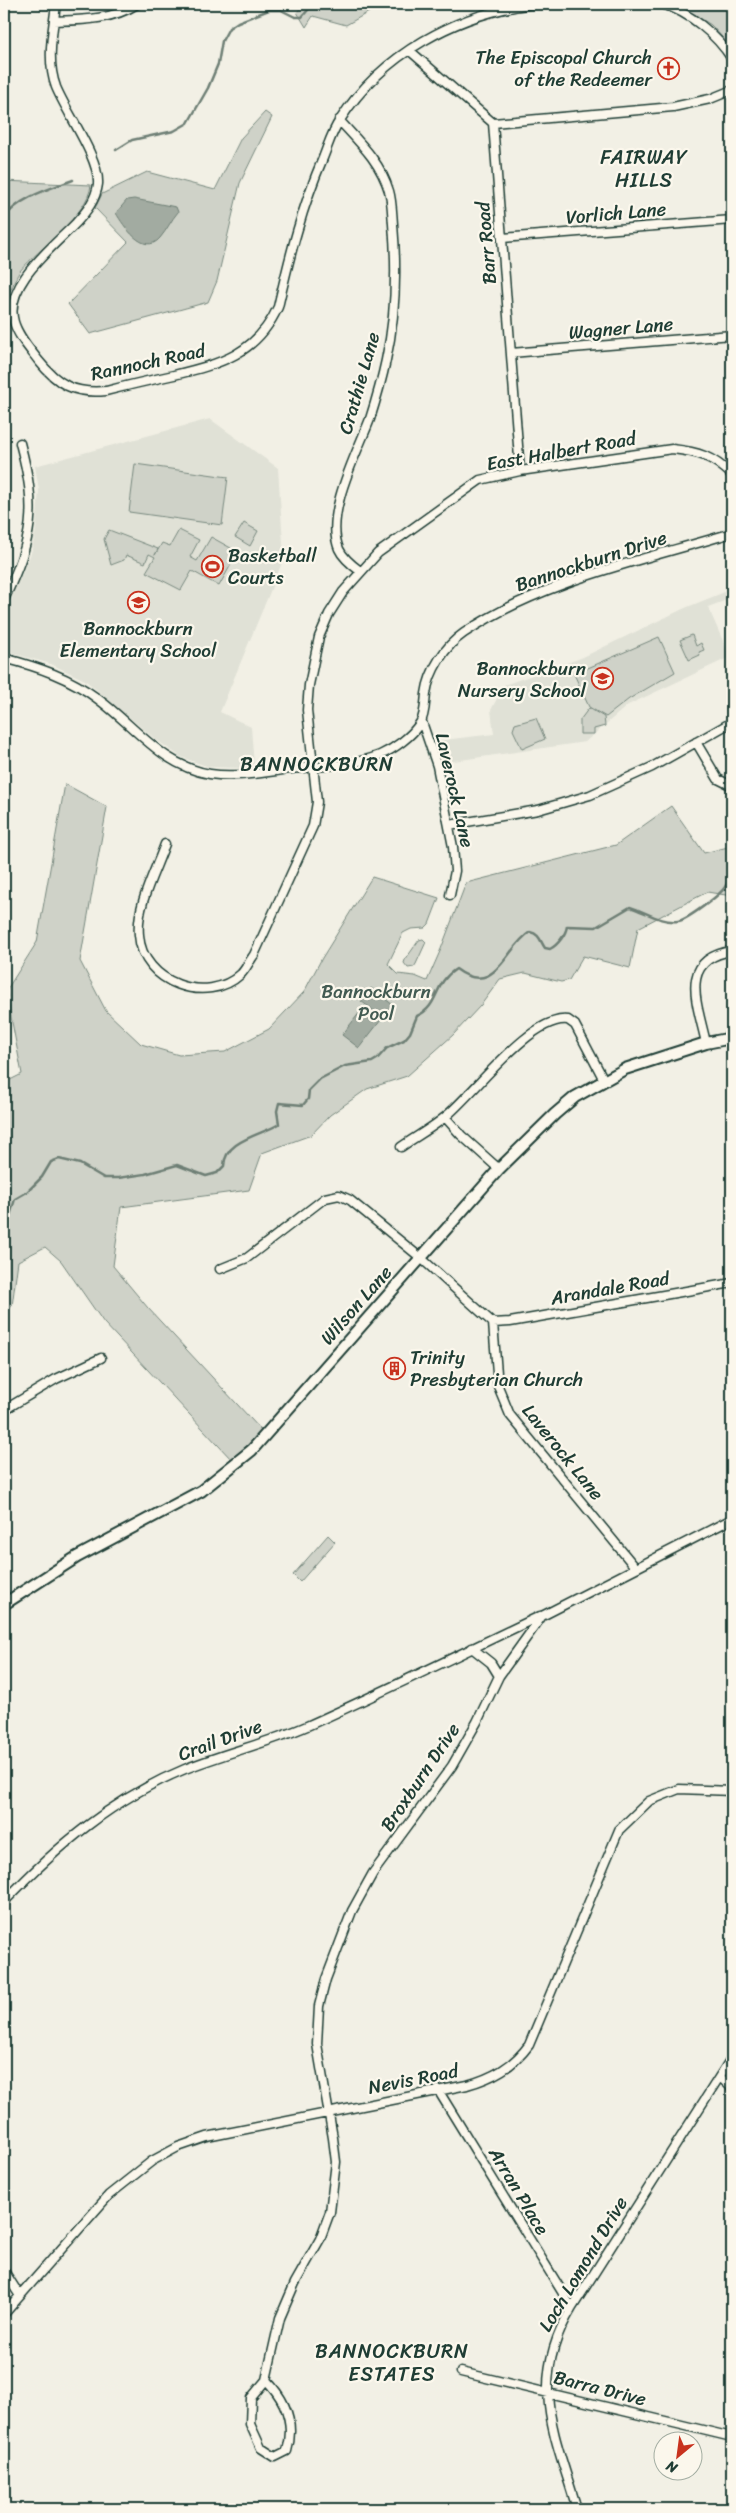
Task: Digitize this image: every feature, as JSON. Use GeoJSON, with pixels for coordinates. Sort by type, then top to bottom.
{"type":"FeatureCollection","features":[{"type":"Feature","properties":{"kind":"main road","name":"Wilson Lane"},"geometry":{"type":"LineString","coordinates":[[4,1604],[76,1557],[201,1491],[236,1464],[260,1441],[499,1169],[575,1097],[625,1068],[658,1056],[732,1038]]}},
{"type":"Feature","properties":{"kind":"street","name":"Rannoch Road"},"geometry":{"type":"LineString","coordinates":[[56,4],[51,43],[53,76],[93,161],[98,184],[91,204],[82,216],[23,279],[15,294],[12,312],[19,334],[50,374],[77,390],[106,391],[216,365],[241,352],[254,341],[273,318],[278,307],[306,199],[339,120],[388,63],[409,50],[454,25],[504,8],[532,4]]}},
{"type":"Feature","properties":{"kind":"street"},"geometry":{"type":"LineString","coordinates":[[54,21],[93,20],[125,12],[137,4]]}},
{"type":"Feature","properties":{"kind":"street"},"geometry":{"type":"LineString","coordinates":[[662,4],[698,22],[726,49],[732,59]]}},
{"type":"Feature","properties":{"kind":"street"},"geometry":{"type":"LineString","coordinates":[[409,50],[493,123],[674,107],[710,99],[732,90]]}},
{"type":"Feature","properties":{"kind":"street","name":"Crathie Lane"},"geometry":{"type":"LineString","coordinates":[[339,120],[368,150],[384,179],[389,192],[396,256],[395,310],[386,360],[370,419],[346,473],[338,509],[336,528],[338,547],[347,560],[360,571]]}},
{"type":"Feature","properties":{"kind":"street","name":"Barr Road"},"geometry":{"type":"LineString","coordinates":[[493,123],[520,471]]}},
{"type":"Feature","properties":{"kind":"street","name":"Vorlich Lane"},"geometry":{"type":"LineString","coordinates":[[502,238],[732,220]]}},
{"type":"Feature","properties":{"kind":"street","name":"Wagner Lane"},"geometry":{"type":"LineString","coordinates":[[511,353],[732,336]]}},
{"type":"Feature","properties":{"kind":"street"},"geometry":{"type":"LineString","coordinates":[[4,600],[19,568],[31,526],[30,498],[20,444]]}},
{"type":"Feature","properties":{"kind":"street","name":"East Halbert Road"},"geometry":{"type":"LineString","coordinates":[[165,844],[139,918],[139,937],[143,952],[154,969],[176,985],[198,989],[223,984],[241,974],[254,954],[313,826],[317,802],[307,710],[312,661],[329,614],[343,592],[360,571],[392,542],[473,484],[520,471],[672,449],[695,451],[717,461],[732,474]]}},
{"type":"Feature","properties":{"kind":"street","name":"Bannockburn Drive"},"geometry":{"type":"LineString","coordinates":[[422,722],[427,686],[446,649],[462,635],[504,608],[547,589],[732,533]]}},
{"type":"Feature","properties":{"kind":"street"},"geometry":{"type":"LineString","coordinates":[[4,658],[40,667],[73,682],[99,700],[158,753],[191,770],[231,776],[365,760],[395,747],[422,722]]}},
{"type":"Feature","properties":{"kind":"street","name":"Laverock Lane"},"geometry":{"type":"LineString","coordinates":[[422,722],[433,753],[449,825],[455,871],[450,895]]}},
{"type":"Feature","properties":{"kind":"street"},"geometry":{"type":"LineString","coordinates":[[449,825],[538,810],[574,801],[623,781],[732,722]]}},
{"type":"Feature","properties":{"kind":"street"},"geometry":{"type":"LineString","coordinates":[[696,742],[718,779],[732,786]]}},
{"type":"Feature","properties":{"kind":"street"},"geometry":{"type":"LineString","coordinates":[[706,1043],[694,987],[697,973],[706,959],[732,951]]}},
{"type":"Feature","properties":{"kind":"street"},"geometry":{"type":"LineString","coordinates":[[401,1147],[445,1117],[510,1051],[552,1021],[568,1020],[575,1025],[604,1080]]}},
{"type":"Feature","properties":{"kind":"street"},"geometry":{"type":"LineString","coordinates":[[445,1117],[461,1135],[499,1169]]}},
{"type":"Feature","properties":{"kind":"street"},"geometry":{"type":"LineString","coordinates":[[220,1269],[247,1258],[324,1198],[339,1195],[350,1200],[421,1258],[493,1324]]}},
{"type":"Feature","properties":{"kind":"street","name":"Arandale Road"},"geometry":{"type":"LineString","coordinates":[[493,1324],[732,1283]]}},
{"type":"Feature","properties":{"kind":"street","name":"Laverock Lane"},"geometry":{"type":"LineString","coordinates":[[493,1324],[498,1386],[510,1415],[635,1567]]}},
{"type":"Feature","properties":{"kind":"street"},"geometry":{"type":"LineString","coordinates":[[4,1410],[56,1379],[101,1358]]}},
{"type":"Feature","properties":{"kind":"street","name":"Broxburn Drive"},"geometry":{"type":"LineString","coordinates":[[266,2380],[280,2318],[294,2283],[320,2239],[330,2212],[336,2162],[316,2044],[319,2006],[326,1978],[352,1911],[372,1873],[452,1766],[477,1722],[498,1676],[542,1616],[732,1519]]}},
{"type":"Feature","properties":{"kind":"street","name":"Crail Drive"},"geometry":{"type":"LineString","coordinates":[[4,1902],[60,1846],[92,1820],[131,1796],[184,1769],[305,1727],[542,1616]]}},
{"type":"Feature","properties":{"kind":"street"},"geometry":{"type":"LineString","coordinates":[[472,1648],[492,1663],[498,1676]]}},
{"type":"Feature","properties":{"kind":"street","name":"Nevis Road"},"geometry":{"type":"LineString","coordinates":[[4,2314],[109,2195],[152,2161],[178,2147],[208,2137],[467,2085],[500,2073],[521,2056],[529,2045],[608,1852],[619,1830],[630,1816],[649,1801],[679,1789],[732,1791]]}},
{"type":"Feature","properties":{"kind":"street","name":"Loch Lomond Drive"},"geometry":{"type":"LineString","coordinates":[[577,2509],[551,2421],[546,2392],[551,2352],[560,2328],[572,2308],[732,2057]]}},
{"type":"Feature","properties":{"kind":"street"},"geometry":{"type":"LineString","coordinates":[[720,2077],[732,2088]]}},
{"type":"Feature","properties":{"kind":"street","name":"Arran Place"},"geometry":{"type":"LineString","coordinates":[[438,2090],[572,2308]]}},
{"type":"Feature","properties":{"kind":"street"},"geometry":{"type":"LineString","coordinates":[[4,2270],[20,2296]]}},
{"type":"Feature","properties":{"kind":"street","name":"Barra Drive"},"geometry":{"type":"LineString","coordinates":[[461,2372],[732,2437]]}},
{"type":"Feature","properties":{"kind":"street"},"geometry":{"type":"LineString","coordinates":[[266,2380],[280,2394],[291,2434],[286,2451],[275,2457],[262,2448],[250,2424],[252,2398],[266,2380]]}},
{"type":"Feature","properties":{"kind":"shaded area"},"geometry":{"type":"Polygon","coordinates":[[[134,199],[176,207],[178,212],[160,238],[154,243],[147,244],[141,242],[129,231],[116,213],[127,200],[134,199]]]}},
{"type":"Feature","properties":{"kind":"shaded area","name":"Bannockburn Elementary School"},"geometry":{"type":"Polygon","coordinates":[[[210,419],[278,468],[284,558],[220,712],[251,727],[254,766],[240,768],[209,767],[181,757],[155,739],[85,680],[51,664],[4,651],[4,616],[31,553],[36,529],[39,490],[35,466],[210,419]]]}},
{"type":"Feature","properties":{"kind":"shaded area","name":"Bannockburn Nursery School"},"geometry":{"type":"Polygon","coordinates":[[[732,589],[732,598],[708,607],[730,657],[628,705],[585,742],[440,763],[435,741],[494,734],[491,710],[504,685],[581,658],[685,608],[732,589]]]}},
{"type":"Feature","properties":{"kind":"shaded area"},"geometry":{"type":"Polygon","coordinates":[[[371,988],[393,1005],[383,1018],[361,1001],[371,988]]]}},
{"type":"Feature","properties":{"kind":"shaded area"},"geometry":{"type":"Polygon","coordinates":[[[364,1007],[381,1020],[359,1048],[342,1035],[364,1007]]]}},
{"type":"Feature","properties":{"kind":"green space"},"geometry":{"type":"Polygon","coordinates":[[[304,4],[383,4],[346,25],[313,16],[306,27],[297,12],[304,4]]]}},
{"type":"Feature","properties":{"kind":"green space"},"geometry":{"type":"Polygon","coordinates":[[[678,4],[729,4],[732,9],[732,48],[711,25],[678,4]]]}},
{"type":"Feature","properties":{"kind":"green space"},"geometry":{"type":"Polygon","coordinates":[[[265,112],[272,117],[240,183],[217,281],[208,302],[90,334],[68,304],[128,242],[95,208],[102,194],[147,172],[215,190],[241,138],[265,112]]]}},
{"type":"Feature","properties":{"kind":"green space"},"geometry":{"type":"Polygon","coordinates":[[[4,181],[91,185],[88,196],[81,208],[62,231],[20,271],[9,292],[4,297],[4,181]]]}},
{"type":"Feature","properties":{"kind":"green space"},"geometry":{"type":"Polygon","coordinates":[[[135,464],[228,477],[222,525],[129,512],[135,464]]]}},
{"type":"Feature","properties":{"kind":"green space"},"geometry":{"type":"Polygon","coordinates":[[[244,523],[258,531],[250,546],[235,537],[244,523]]]}},
{"type":"Feature","properties":{"kind":"green space"},"geometry":{"type":"Polygon","coordinates":[[[109,530],[158,549],[155,555],[162,543],[170,546],[179,530],[199,540],[190,557],[197,561],[211,537],[238,552],[219,586],[192,571],[181,590],[146,572],[155,557],[149,554],[145,563],[126,555],[124,560],[111,565],[104,539],[109,530]]]}},
{"type":"Feature","properties":{"kind":"green space"},"geometry":{"type":"Polygon","coordinates":[[[692,635],[696,646],[701,643],[704,650],[699,652],[700,655],[689,660],[680,640],[692,635]]]}},
{"type":"Feature","properties":{"kind":"green space"},"geometry":{"type":"Polygon","coordinates":[[[659,637],[675,672],[629,699],[606,717],[589,707],[574,674],[659,637]]]}},
{"type":"Feature","properties":{"kind":"green space"},"geometry":{"type":"Polygon","coordinates":[[[589,708],[604,717],[605,726],[594,729],[594,734],[580,734],[580,720],[589,708]]]}},
{"type":"Feature","properties":{"kind":"green space"},"geometry":{"type":"Polygon","coordinates":[[[536,718],[545,739],[522,749],[513,730],[515,724],[536,718]]]}},
{"type":"Feature","properties":{"kind":"green space","name":"Bannockburn Pool"},"geometry":{"type":"Polygon","coordinates":[[[65,784],[107,807],[80,961],[106,1011],[141,1044],[179,1055],[225,1052],[269,1029],[304,992],[322,958],[372,877],[439,898],[429,924],[425,928],[411,929],[403,933],[388,964],[398,974],[415,976],[427,981],[466,883],[616,845],[671,806],[704,853],[732,846],[732,896],[707,892],[638,928],[630,968],[583,956],[569,980],[561,982],[525,973],[500,979],[481,1005],[453,1035],[407,1076],[367,1089],[330,1115],[311,1135],[262,1153],[249,1190],[121,1207],[113,1266],[148,1308],[262,1431],[232,1460],[104,1323],[61,1261],[45,1247],[18,1261],[12,1306],[4,1311],[4,1083],[22,1074],[6,991],[37,942],[65,784]]]}},
{"type":"Feature","properties":{"kind":"green space"},"geometry":{"type":"Polygon","coordinates":[[[423,939],[426,942],[416,964],[414,967],[408,968],[404,963],[405,960],[419,940],[423,939]]]}},
{"type":"Feature","properties":{"kind":"green space"},"geometry":{"type":"Polygon","coordinates":[[[328,1535],[335,1542],[300,1582],[293,1575],[328,1535]]]}},
{"type":"Feature","properties":{"kind":"waterway"},"geometry":{"type":"LineString","coordinates":[[116,150],[132,140],[174,131],[188,123],[208,88],[218,64],[222,41],[229,28],[238,22],[269,10],[281,10],[295,17],[302,17],[313,4]]}},
{"type":"Feature","properties":{"kind":"waterway"},"geometry":{"type":"LineString","coordinates":[[4,218],[18,204],[27,199],[73,180]]}},
{"type":"Feature","properties":{"kind":"waterway"},"geometry":{"type":"LineString","coordinates":[[4,1224],[9,1219],[15,1199],[27,1192],[42,1177],[51,1162],[59,1159],[80,1164],[104,1178],[145,1174],[177,1165],[206,1176],[217,1173],[224,1166],[230,1150],[237,1144],[279,1124],[277,1111],[279,1103],[303,1105],[308,1099],[309,1090],[320,1079],[345,1066],[372,1062],[387,1048],[404,1040],[410,1033],[417,1016],[430,1006],[443,981],[456,969],[469,976],[480,978],[490,974],[498,967],[521,939],[530,932],[538,936],[545,948],[550,949],[561,939],[567,926],[596,927],[630,907],[654,917],[672,921],[682,920],[703,907],[722,891],[732,869]]}},
{"type":"Feature","properties":{"kind":"place","name":"The Episcopal Church of the Redeemer"},"geometry":{"type":"Point","coordinates":[668,68]}},
{"type":"Feature","properties":{"kind":"place","name":"Basketball Courts"},"geometry":{"type":"Point","coordinates":[212,566]}},
{"type":"Feature","properties":{"kind":"place","name":"Bannockburn Elementary School"},"geometry":{"type":"Point","coordinates":[138,602]}},
{"type":"Feature","properties":{"kind":"place","name":"Bannockburn Nursery School"},"geometry":{"type":"Point","coordinates":[602,679]}},
{"type":"Feature","properties":{"kind":"place","name":"Trinity Presbyterian Church"},"geometry":{"type":"Point","coordinates":[394,1368]}},
{"type":"Feature","properties":{"kind":"district","name":"FAIRWAY HILLS"},"geometry":{"type":"Point","coordinates":[644,168]}},
{"type":"Feature","properties":{"kind":"district","name":"BANNOCKBURN"},"geometry":{"type":"Point","coordinates":[317,764]}},
{"type":"Feature","properties":{"kind":"district","name":"BANNOCKBURN ESTATES"},"geometry":{"type":"Point","coordinates":[392,2362]}}]}
